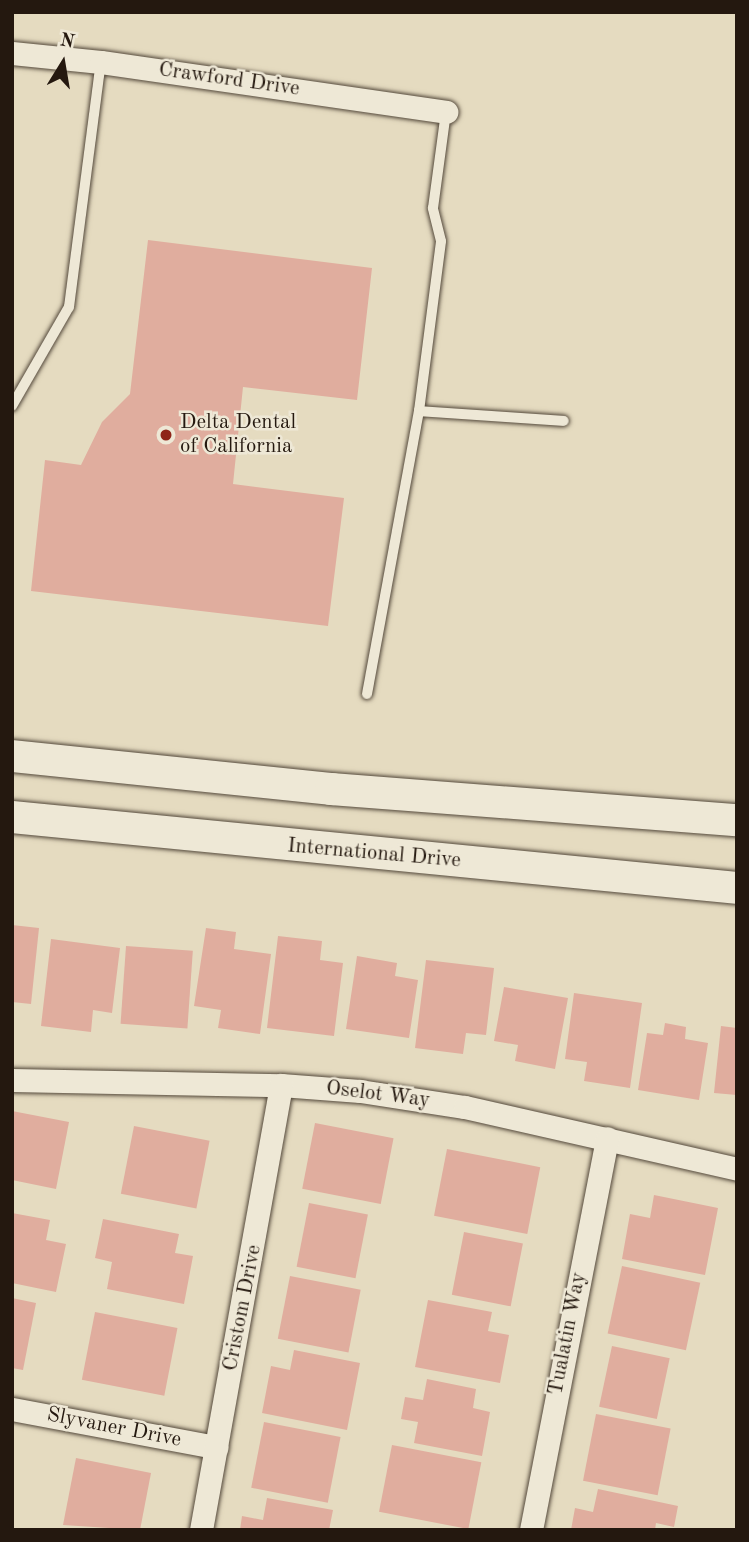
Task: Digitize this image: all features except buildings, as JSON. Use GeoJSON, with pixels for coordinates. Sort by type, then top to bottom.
{"type":"FeatureCollection","features":[{"type":"Feature","properties":{"kind":"main road"},"geometry":{"type":"LineString","coordinates":[[12,756],[331,789],[737,820]]}},
{"type":"Feature","properties":{"kind":"main road","name":"International Drive"},"geometry":{"type":"LineString","coordinates":[[12,817],[737,888]]}},
{"type":"Feature","properties":{"kind":"street","name":"Crawford Drive"},"geometry":{"type":"LineString","coordinates":[[12,53],[102,62],[446,112]]}},
{"type":"Feature","properties":{"kind":"street","name":"Oselot Way"},"geometry":{"type":"LineString","coordinates":[[12,1080],[281,1085],[465,1107],[737,1169]]}},
{"type":"Feature","properties":{"kind":"street","name":"Cristom Drive"},"geometry":{"type":"LineString","coordinates":[[201,1530],[281,1085]]}},
{"type":"Feature","properties":{"kind":"street","name":"Tualatin Way"},"geometry":{"type":"LineString","coordinates":[[531,1530],[607,1138]]}},
{"type":"Feature","properties":{"kind":"street","name":"Slyvaner Drive"},"geometry":{"type":"LineString","coordinates":[[12,1409],[216,1447]]}},
{"type":"Feature","properties":{"kind":"lane"},"geometry":{"type":"LineString","coordinates":[[12,406],[69,307],[102,62]]}},
{"type":"Feature","properties":{"kind":"lane"},"geometry":{"type":"LineString","coordinates":[[367,694],[419,411],[441,241],[433,208],[446,112]]}},
{"type":"Feature","properties":{"kind":"lane"},"geometry":{"type":"LineString","coordinates":[[419,411],[564,421]]}},
{"type":"Feature","properties":{"kind":"place","name":"Delta Dental of California"},"geometry":{"type":"Point","coordinates":[166,435]}}]}
